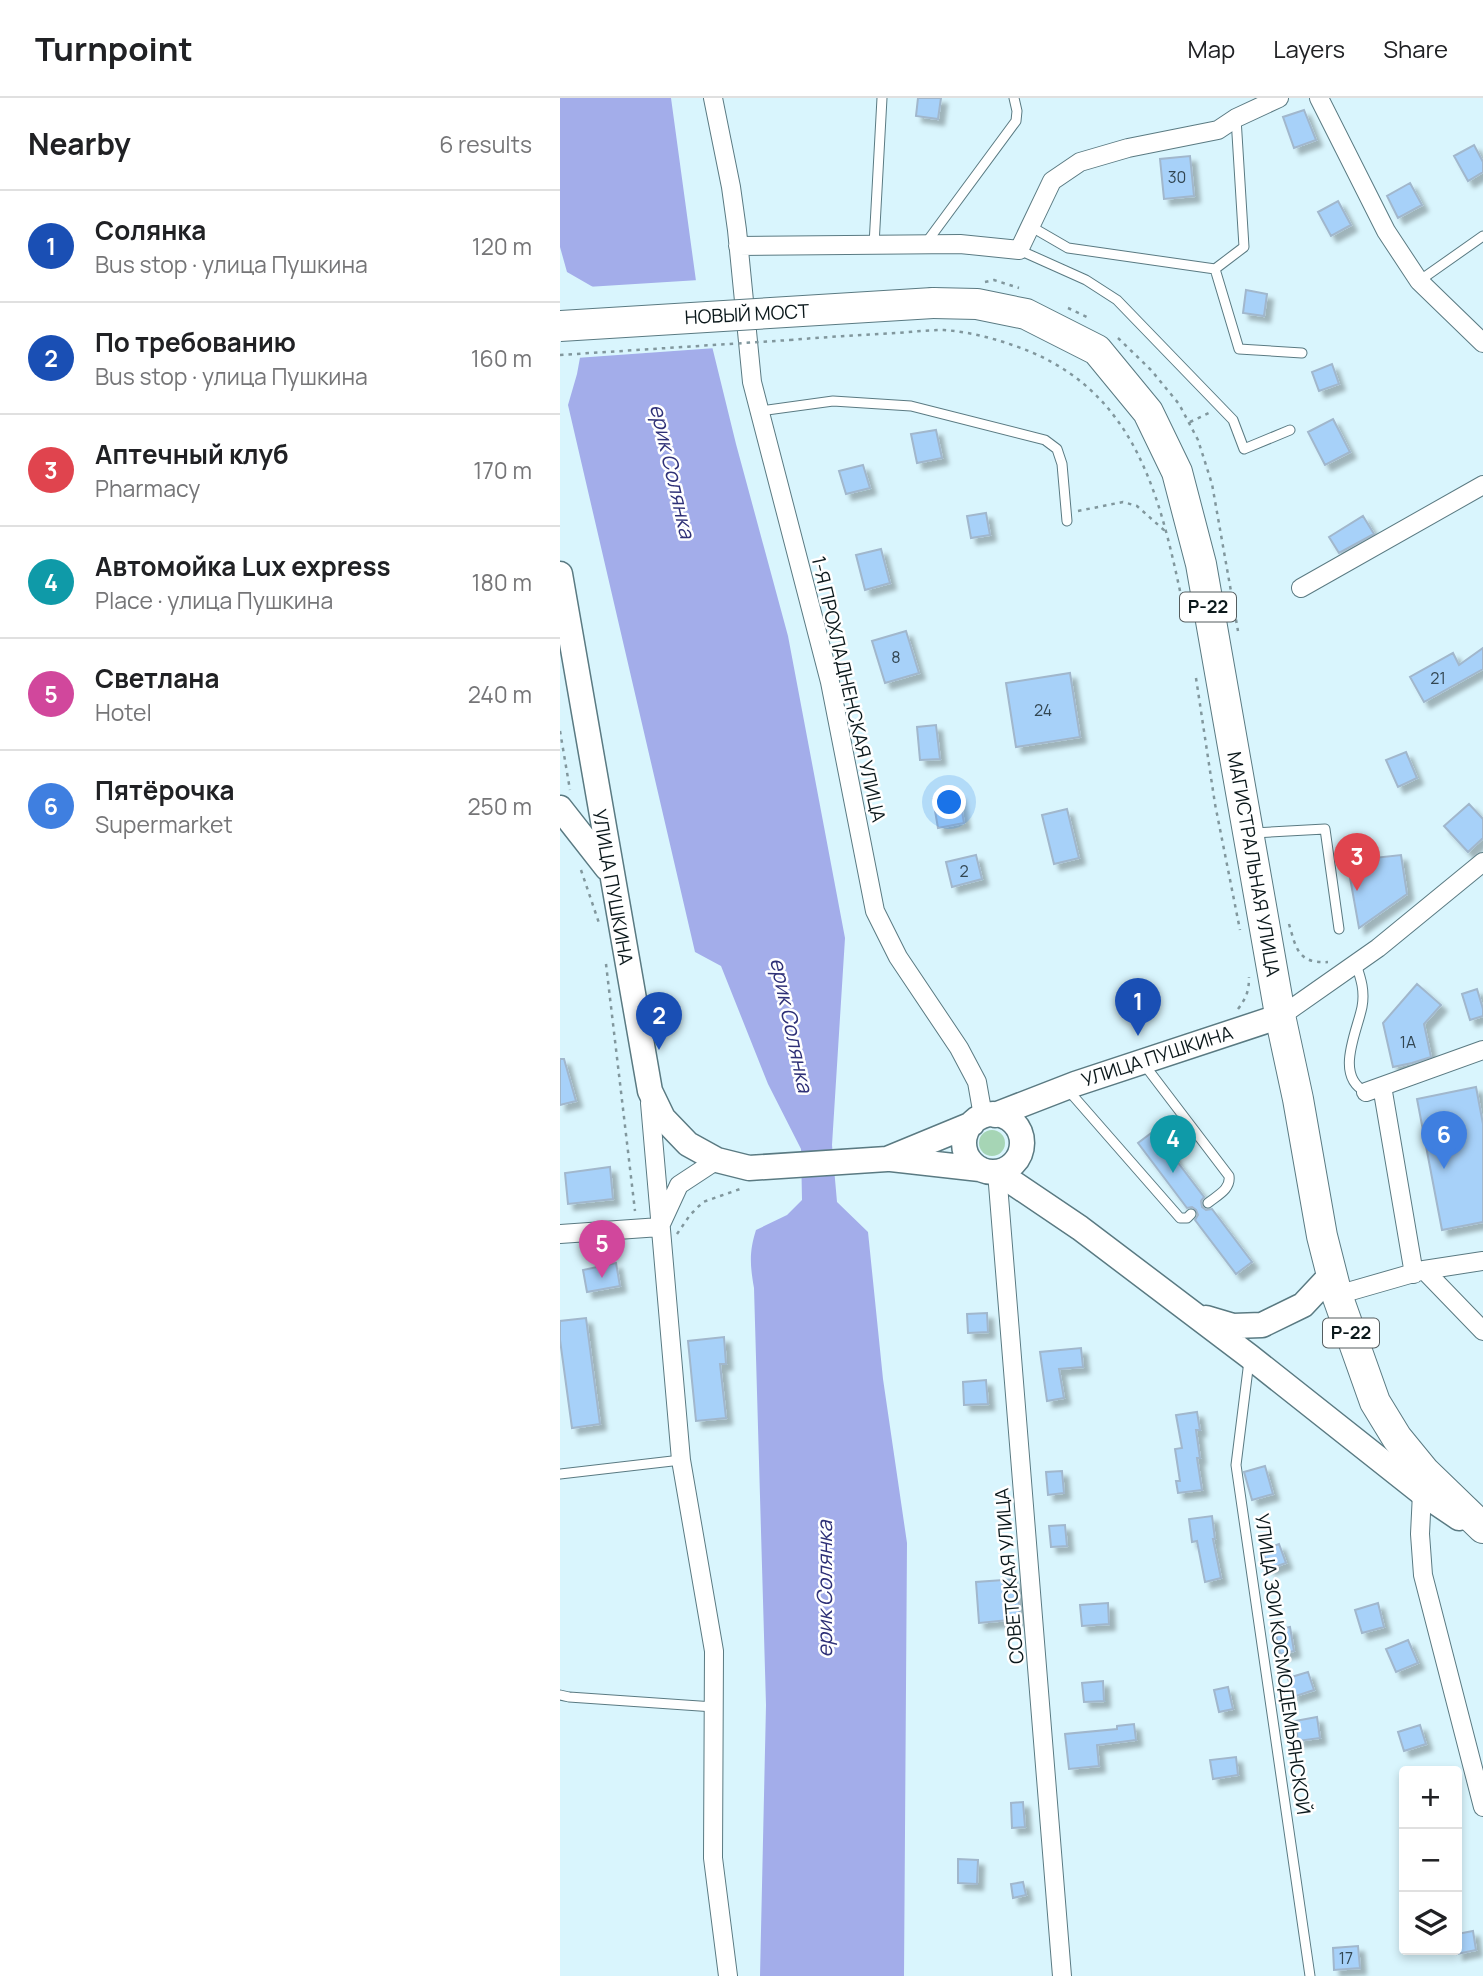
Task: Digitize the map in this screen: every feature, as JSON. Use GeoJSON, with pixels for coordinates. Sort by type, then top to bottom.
{"type":"FeatureCollection","features":[{"type":"Feature","properties":{"kind":"highway","name":"НОВЫЙ МОСТ"},"geometry":{"type":"LineString","coordinates":[[560,326],[933,303]]}},
{"type":"Feature","properties":{"kind":"highway","name":"МАГИСТРАЛЬНАЯ УЛИЦА"},"geometry":{"type":"LineString","coordinates":[[933,303],[977,304],[1026,314],[1097,350],[1148,412],[1177,472],[1201,564],[1281,1016],[1322,1236],[1335,1285],[1375,1402],[1397,1438],[1424,1471],[1483,1528]]}},
{"type":"Feature","properties":{"kind":"main road","name":"УЛИЦА ПУШКИНА"},"geometry":{"type":"LineString","coordinates":[[560,574],[650,1091],[663,1118],[688,1144],[717,1160],[749,1168],[887,1159],[983,1118],[1142,1061],[1281,1016]]}},
{"type":"Feature","properties":{"kind":"main road"},"geometry":{"type":"LineString","coordinates":[[562,815],[610,872]]}},
{"type":"Feature","properties":{"kind":"main road"},"geometry":{"type":"LineString","coordinates":[[887,1159],[989,1171],[1011,1166],[1020,1153],[1021,1146],[1019,1131],[1009,1120],[983,1118],[967,1131],[964,1149],[967,1157],[989,1171],[1080,1228],[1249,1356],[1422,1493],[1483,1535]]}},
{"type":"Feature","properties":{"kind":"main road"},"geometry":{"type":"LineString","coordinates":[[1172,1299],[1208,1319],[1233,1326],[1262,1325],[1303,1305],[1335,1285]]}},
{"type":"Feature","properties":{"kind":"street","name":"1-Я ПРОХЛАДНЕНСКАЯ УЛИЦА"},"geometry":{"type":"LineString","coordinates":[[713,98],[731,187],[750,365],[830,682],[875,911],[898,957],[959,1048],[977,1082],[983,1118]]}},
{"type":"Feature","properties":{"kind":"street"},"geometry":{"type":"LineString","coordinates":[[738,246],[960,244],[1019,250],[1052,181],[1080,162],[1128,148],[1218,130],[1254,104],[1279,98]]}},
{"type":"Feature","properties":{"kind":"street"},"geometry":{"type":"LineString","coordinates":[[1319,98],[1386,231],[1419,281],[1483,343]]}},
{"type":"Feature","properties":{"kind":"street"},"geometry":{"type":"LineString","coordinates":[[1301,589],[1483,485]]}},
{"type":"Feature","properties":{"kind":"street"},"geometry":{"type":"LineString","coordinates":[[1281,1016],[1359,962],[1483,862]]}},
{"type":"Feature","properties":{"kind":"street"},"geometry":{"type":"LineString","coordinates":[[1483,1050],[1374,1089],[1419,1272],[1483,1331]]}},
{"type":"Feature","properties":{"kind":"street"},"geometry":{"type":"LineString","coordinates":[[650,1091],[681,1460],[714,1651],[713,1858],[727,1976]]}},
{"type":"Feature","properties":{"kind":"street"},"geometry":{"type":"LineString","coordinates":[[660,1227],[679,1185],[717,1160]]}},
{"type":"Feature","properties":{"kind":"street","name":"СОВЕТСКАЯ УЛИЦА"},"geometry":{"type":"LineString","coordinates":[[989,1171],[1062,1976]]}},
{"type":"Feature","properties":{"kind":"street"},"geometry":{"type":"LineString","coordinates":[[560,1234],[660,1227]]}},
{"type":"Feature","properties":{"kind":"street"},"geometry":{"type":"LineString","coordinates":[[1335,1285],[1483,1261]]}},
{"type":"Feature","properties":{"kind":"street"},"geometry":{"type":"LineString","coordinates":[[1422,1493],[1420,1534],[1423,1575],[1483,1807]]}},
{"type":"Feature","properties":{"kind":"lane"},"geometry":{"type":"LineString","coordinates":[[874,245],[882,98]]}},
{"type":"Feature","properties":{"kind":"lane"},"geometry":{"type":"LineString","coordinates":[[925,244],[1016,121],[1014,98]]}},
{"type":"Feature","properties":{"kind":"lane"},"geometry":{"type":"LineString","coordinates":[[1030,226],[1068,248],[1215,269],[1244,247],[1236,118]]}},
{"type":"Feature","properties":{"kind":"lane"},"geometry":{"type":"LineString","coordinates":[[1419,281],[1483,236]]}},
{"type":"Feature","properties":{"kind":"lane"},"geometry":{"type":"LineString","coordinates":[[1019,250],[1086,280],[1117,300],[1233,420],[1244,449],[1290,430]]}},
{"type":"Feature","properties":{"kind":"lane"},"geometry":{"type":"LineString","coordinates":[[1215,269],[1239,349],[1301,353]]}},
{"type":"Feature","properties":{"kind":"lane"},"geometry":{"type":"LineString","coordinates":[[760,411],[834,401],[911,406],[1045,440],[1057,449],[1062,464],[1066,517]]}},
{"type":"Feature","properties":{"kind":"lane"},"geometry":{"type":"LineString","coordinates":[[1248,833],[1325,829],[1339,929]]}},
{"type":"Feature","properties":{"kind":"lane"},"geometry":{"type":"LineString","coordinates":[[1359,962],[1363,984],[1362,1006],[1351,1046],[1350,1071],[1358,1088],[1374,1089]]}},
{"type":"Feature","properties":{"kind":"lane"},"geometry":{"type":"LineString","coordinates":[[1142,1061],[1229,1176],[1230,1183],[1226,1189],[1208,1203]]}},
{"type":"Feature","properties":{"kind":"lane"},"geometry":{"type":"LineString","coordinates":[[1066,1088],[1180,1218],[1191,1214]]}},
{"type":"Feature","properties":{"kind":"lane","name":"УЛИЦА ЗОИ КОСМОДЕМЬЯНСКОЙ"},"geometry":{"type":"LineString","coordinates":[[1249,1356],[1236,1465],[1310,1976]]}},
{"type":"Feature","properties":{"kind":"lane"},"geometry":{"type":"LineString","coordinates":[[560,1474],[681,1460]]}},
{"type":"Feature","properties":{"kind":"lane"},"geometry":{"type":"LineString","coordinates":[[560,1695],[714,1707]]}},
{"type":"Feature","properties":{"kind":"path"},"geometry":{"type":"LineString","coordinates":[[985,282],[994,280],[1025,289]]}},
{"type":"Feature","properties":{"kind":"path"},"geometry":{"type":"LineString","coordinates":[[1058,303],[1090,320]]}},
{"type":"Feature","properties":{"kind":"path"},"geometry":{"type":"LineString","coordinates":[[560,355],[944,330],[979,335],[1015,345],[1053,361],[1084,382],[1112,411],[1137,450],[1150,480],[1165,531],[1186,621]]}},
{"type":"Feature","properties":{"kind":"path"},"geometry":{"type":"LineString","coordinates":[[1110,333],[1120,339],[1151,370],[1178,404],[1198,440],[1212,484],[1238,635]]}},
{"type":"Feature","properties":{"kind":"path"},"geometry":{"type":"LineString","coordinates":[[1188,423],[1222,408]]}},
{"type":"Feature","properties":{"kind":"path"},"geometry":{"type":"LineString","coordinates":[[1066,517],[1123,502],[1136,506],[1165,531]]}},
{"type":"Feature","properties":{"kind":"path"},"geometry":{"type":"LineString","coordinates":[[1195,670],[1215,804],[1240,929]]}},
{"type":"Feature","properties":{"kind":"path"},"geometry":{"type":"LineString","coordinates":[[579,865],[602,934]]}},
{"type":"Feature","properties":{"kind":"path"},"geometry":{"type":"LineString","coordinates":[[1289,925],[1296,947],[1304,958],[1313,963],[1359,962]]}},
{"type":"Feature","properties":{"kind":"path"},"geometry":{"type":"LineString","coordinates":[[605,960],[637,1229]]}},
{"type":"Feature","properties":{"kind":"path"},"geometry":{"type":"LineString","coordinates":[[1230,1032],[1238,1007],[1247,995],[1249,969]]}},
{"type":"Feature","properties":{"kind":"path"},"geometry":{"type":"LineString","coordinates":[[679,1233],[690,1215],[703,1202],[751,1186]]}},
{"type":"Feature","properties":{"kind":"green space"},"geometry":{"type":"Polygon","coordinates":[[[992,1130],[1001,1134],[1005,1143],[1001,1152],[992,1156],[983,1152],[979,1143],[983,1134],[992,1130]]]}},
{"type":"Feature","properties":{"kind":"water","name":"ерик Солянка"},"geometry":{"type":"Polygon","coordinates":[[[560,98],[671,98],[696,281],[736,444],[788,636],[845,938],[832,1145],[837,1202],[868,1232],[883,1379],[907,1543],[904,1976],[760,1976],[766,1705],[751,1259],[756,1230],[787,1215],[802,1200],[801,1149],[768,1084],[721,966],[695,952],[568,405],[577,374],[593,287],[567,272],[560,247],[560,98]]]}},
{"type":"Feature","properties":{"kind":"pier"},"geometry":{"type":"Polygon","coordinates":[[[699,280],[716,348],[576,358],[589,288],[587,287],[699,280]]]}},
{"type":"Feature","properties":{"kind":"building"},"geometry":{"type":"Polygon","coordinates":[[[918,98],[941,98],[938,119],[916,116],[918,98]]]}},
{"type":"Feature","properties":{"kind":"building"},"geometry":{"type":"Polygon","coordinates":[[[1304,110],[1316,140],[1294,148],[1283,117],[1304,110]]]}},
{"type":"Feature","properties":{"kind":"building"},"geometry":{"type":"Polygon","coordinates":[[[1474,145],[1483,162],[1483,172],[1468,181],[1454,156],[1474,145]]]}},
{"type":"Feature","properties":{"kind":"building"},"geometry":{"type":"Polygon","coordinates":[[[1190,156],[1194,196],[1164,199],[1160,159],[1190,156]]]}},
{"type":"Feature","properties":{"kind":"building"},"geometry":{"type":"Polygon","coordinates":[[[1410,183],[1422,205],[1398,218],[1387,196],[1410,183]]]}},
{"type":"Feature","properties":{"kind":"building"},"geometry":{"type":"Polygon","coordinates":[[[1338,201],[1351,225],[1331,236],[1318,212],[1338,201]]]}},
{"type":"Feature","properties":{"kind":"building"},"geometry":{"type":"Polygon","coordinates":[[[1246,290],[1267,294],[1264,316],[1243,313],[1246,290]]]}},
{"type":"Feature","properties":{"kind":"building"},"geometry":{"type":"Polygon","coordinates":[[[1332,364],[1339,384],[1319,391],[1312,372],[1332,364]]]}},
{"type":"Feature","properties":{"kind":"building"},"geometry":{"type":"Polygon","coordinates":[[[1333,419],[1350,452],[1325,465],[1308,432],[1333,419]]]}},
{"type":"Feature","properties":{"kind":"building"},"geometry":{"type":"Polygon","coordinates":[[[936,430],[942,458],[917,463],[911,434],[936,430]]]}},
{"type":"Feature","properties":{"kind":"building"},"geometry":{"type":"Polygon","coordinates":[[[863,465],[870,488],[846,494],[839,471],[863,465]]]}},
{"type":"Feature","properties":{"kind":"building"},"geometry":{"type":"Polygon","coordinates":[[[986,513],[990,535],[971,538],[967,516],[986,513]]]}},
{"type":"Feature","properties":{"kind":"building"},"geometry":{"type":"Polygon","coordinates":[[[1363,516],[1374,534],[1339,553],[1329,537],[1363,516]]]}},
{"type":"Feature","properties":{"kind":"building"},"geometry":{"type":"Polygon","coordinates":[[[881,549],[890,583],[865,590],[856,555],[881,549]]]}},
{"type":"Feature","properties":{"kind":"building"},"geometry":{"type":"Polygon","coordinates":[[[906,631],[919,673],[885,683],[872,641],[906,631]]]}},
{"type":"Feature","properties":{"kind":"building"},"geometry":{"type":"Polygon","coordinates":[[[1483,648],[1483,669],[1424,702],[1410,677],[1453,653],[1459,665],[1483,648]]]}},
{"type":"Feature","properties":{"kind":"building"},"geometry":{"type":"Polygon","coordinates":[[[1070,673],[1080,737],[1016,747],[1006,683],[1070,673]]]}},
{"type":"Feature","properties":{"kind":"building"},"geometry":{"type":"Polygon","coordinates":[[[936,725],[940,759],[920,760],[917,727],[936,725]]]}},
{"type":"Feature","properties":{"kind":"building"},"geometry":{"type":"Polygon","coordinates":[[[1406,752],[1417,778],[1398,787],[1386,760],[1406,752]]]}},
{"type":"Feature","properties":{"kind":"building"},"geometry":{"type":"Polygon","coordinates":[[[959,794],[964,823],[938,828],[933,799],[959,794]]]}},
{"type":"Feature","properties":{"kind":"building"},"geometry":{"type":"Polygon","coordinates":[[[1469,804],[1483,819],[1483,838],[1468,852],[1444,826],[1469,804]]]}},
{"type":"Feature","properties":{"kind":"building"},"geometry":{"type":"Polygon","coordinates":[[[1067,809],[1079,858],[1054,864],[1042,815],[1067,809]]]}},
{"type":"Feature","properties":{"kind":"building"},"geometry":{"type":"Polygon","coordinates":[[[976,855],[982,879],[952,887],[946,862],[976,855]]]}},
{"type":"Feature","properties":{"kind":"building"},"geometry":{"type":"Polygon","coordinates":[[[1401,855],[1407,894],[1359,928],[1347,861],[1401,855]]]}},
{"type":"Feature","properties":{"kind":"building"},"geometry":{"type":"Polygon","coordinates":[[[1417,984],[1441,1005],[1424,1024],[1431,1057],[1393,1067],[1383,1023],[1417,984]]]}},
{"type":"Feature","properties":{"kind":"building"},"geometry":{"type":"Polygon","coordinates":[[[1477,989],[1483,1016],[1470,1020],[1462,994],[1477,989]]]}},
{"type":"Feature","properties":{"kind":"building"},"geometry":{"type":"Polygon","coordinates":[[[560,1059],[564,1059],[576,1101],[560,1105],[560,1059]]]}},
{"type":"Feature","properties":{"kind":"building"},"geometry":{"type":"Polygon","coordinates":[[[1476,1087],[1483,1124],[1483,1222],[1442,1230],[1417,1099],[1476,1087]]]}},
{"type":"Feature","properties":{"kind":"building"},"geometry":{"type":"Polygon","coordinates":[[[1154,1131],[1204,1197],[1201,1201],[1202,1207],[1206,1210],[1212,1209],[1252,1262],[1236,1274],[1195,1220],[1198,1215],[1196,1210],[1187,1208],[1138,1143],[1154,1131]]]}},
{"type":"Feature","properties":{"kind":"building"},"geometry":{"type":"Polygon","coordinates":[[[610,1167],[613,1199],[568,1204],[565,1173],[610,1167]]]}},
{"type":"Feature","properties":{"kind":"building"},"geometry":{"type":"Polygon","coordinates":[[[616,1263],[620,1286],[587,1292],[583,1270],[616,1263]]]}},
{"type":"Feature","properties":{"kind":"building"},"geometry":{"type":"Polygon","coordinates":[[[987,1313],[988,1332],[968,1333],[967,1314],[987,1313]]]}},
{"type":"Feature","properties":{"kind":"building"},"geometry":{"type":"Polygon","coordinates":[[[586,1318],[600,1424],[572,1428],[560,1340],[560,1321],[586,1318]]]}},
{"type":"Feature","properties":{"kind":"building"},"geometry":{"type":"Polygon","coordinates":[[[724,1337],[726,1364],[720,1364],[726,1418],[696,1421],[688,1341],[724,1337]]]}},
{"type":"Feature","properties":{"kind":"building"},"geometry":{"type":"Polygon","coordinates":[[[1081,1348],[1083,1367],[1059,1369],[1064,1398],[1047,1401],[1040,1352],[1081,1348]]]}},
{"type":"Feature","properties":{"kind":"building"},"geometry":{"type":"Polygon","coordinates":[[[986,1380],[988,1404],[964,1405],[963,1382],[986,1380]]]}},
{"type":"Feature","properties":{"kind":"building"},"geometry":{"type":"Polygon","coordinates":[[[1197,1412],[1200,1430],[1196,1430],[1200,1458],[1197,1458],[1202,1490],[1178,1493],[1176,1481],[1180,1481],[1175,1449],[1182,1448],[1176,1415],[1197,1412]]]}},
{"type":"Feature","properties":{"kind":"building"},"geometry":{"type":"Polygon","coordinates":[[[1265,1466],[1273,1494],[1252,1500],[1244,1472],[1265,1466]]]}},
{"type":"Feature","properties":{"kind":"building"},"geometry":{"type":"Polygon","coordinates":[[[1062,1471],[1064,1493],[1048,1495],[1046,1472],[1062,1471]]]}},
{"type":"Feature","properties":{"kind":"building"},"geometry":{"type":"Polygon","coordinates":[[[1212,1516],[1213,1539],[1221,1578],[1205,1582],[1197,1541],[1192,1542],[1189,1519],[1212,1516]]]}},
{"type":"Feature","properties":{"kind":"building"},"geometry":{"type":"Polygon","coordinates":[[[1065,1525],[1067,1546],[1051,1547],[1049,1526],[1065,1525]]]}},
{"type":"Feature","properties":{"kind":"building"},"geometry":{"type":"Polygon","coordinates":[[[1279,1544],[1286,1563],[1269,1569],[1262,1550],[1279,1544]]]}},
{"type":"Feature","properties":{"kind":"building"},"geometry":{"type":"Polygon","coordinates":[[[1017,1579],[1020,1619],[979,1623],[976,1582],[1017,1579]]]}},
{"type":"Feature","properties":{"kind":"building"},"geometry":{"type":"Polygon","coordinates":[[[1108,1603],[1109,1624],[1082,1626],[1080,1605],[1108,1603]]]}},
{"type":"Feature","properties":{"kind":"building"},"geometry":{"type":"Polygon","coordinates":[[[1378,1603],[1384,1627],[1362,1633],[1355,1610],[1378,1603]]]}},
{"type":"Feature","properties":{"kind":"building"},"geometry":{"type":"Polygon","coordinates":[[[1290,1627],[1294,1651],[1280,1654],[1275,1630],[1290,1627]]]}},
{"type":"Feature","properties":{"kind":"building"},"geometry":{"type":"Polygon","coordinates":[[[1408,1640],[1418,1663],[1396,1672],[1386,1649],[1408,1640]]]}},
{"type":"Feature","properties":{"kind":"building"},"geometry":{"type":"Polygon","coordinates":[[[1308,1672],[1314,1690],[1293,1697],[1288,1678],[1308,1672]]]}},
{"type":"Feature","properties":{"kind":"building"},"geometry":{"type":"Polygon","coordinates":[[[1103,1681],[1104,1701],[1084,1702],[1082,1683],[1103,1681]]]}},
{"type":"Feature","properties":{"kind":"building"},"geometry":{"type":"Polygon","coordinates":[[[1228,1687],[1233,1709],[1219,1712],[1214,1690],[1228,1687]]]}},
{"type":"Feature","properties":{"kind":"building"},"geometry":{"type":"Polygon","coordinates":[[[1317,1717],[1320,1738],[1298,1741],[1295,1721],[1317,1717]]]}},
{"type":"Feature","properties":{"kind":"building"},"geometry":{"type":"Polygon","coordinates":[[[1134,1724],[1136,1740],[1097,1745],[1099,1766],[1069,1769],[1065,1734],[1117,1729],[1117,1726],[1134,1724]]]}},
{"type":"Feature","properties":{"kind":"building"},"geometry":{"type":"Polygon","coordinates":[[[1420,1725],[1426,1744],[1404,1751],[1398,1732],[1420,1725]]]}},
{"type":"Feature","properties":{"kind":"building"},"geometry":{"type":"Polygon","coordinates":[[[1236,1757],[1238,1775],[1213,1779],[1210,1760],[1236,1757]]]}},
{"type":"Feature","properties":{"kind":"building"},"geometry":{"type":"Polygon","coordinates":[[[1023,1802],[1025,1827],[1012,1828],[1011,1803],[1023,1802]]]}},
{"type":"Feature","properties":{"kind":"building"},"geometry":{"type":"Polygon","coordinates":[[[958,1859],[978,1860],[977,1884],[958,1883],[958,1859]]]}},
{"type":"Feature","properties":{"kind":"building"},"geometry":{"type":"Polygon","coordinates":[[[1023,1882],[1026,1895],[1013,1898],[1011,1884],[1023,1882]]]}},
{"type":"Feature","properties":{"kind":"building"},"geometry":{"type":"Polygon","coordinates":[[[1473,1931],[1476,1950],[1462,1953],[1462,1933],[1473,1931]]]}},
{"type":"Feature","properties":{"kind":"building"},"geometry":{"type":"Polygon","coordinates":[[[1358,1946],[1360,1968],[1334,1970],[1333,1948],[1358,1946]]]}},
{"type":"Feature","properties":{"kind":"place","name":"Аптечный клуб"},"geometry":{"type":"Point","coordinates":[1357,891]}},
{"type":"Feature","properties":{"kind":"place","name":"Солянка"},"geometry":{"type":"Point","coordinates":[1138,1036]}},
{"type":"Feature","properties":{"kind":"place","name":"По требованию"},"geometry":{"type":"Point","coordinates":[659,1050]}},
{"type":"Feature","properties":{"kind":"place","name":"Пятёрочка"},"geometry":{"type":"Point","coordinates":[1444,1169]}},
{"type":"Feature","properties":{"kind":"place","name":"Автомойка Lux express"},"geometry":{"type":"Point","coordinates":[1173,1173]}},
{"type":"Feature","properties":{"kind":"place","name":"Светлана"},"geometry":{"type":"Point","coordinates":[602,1278]}}]}
